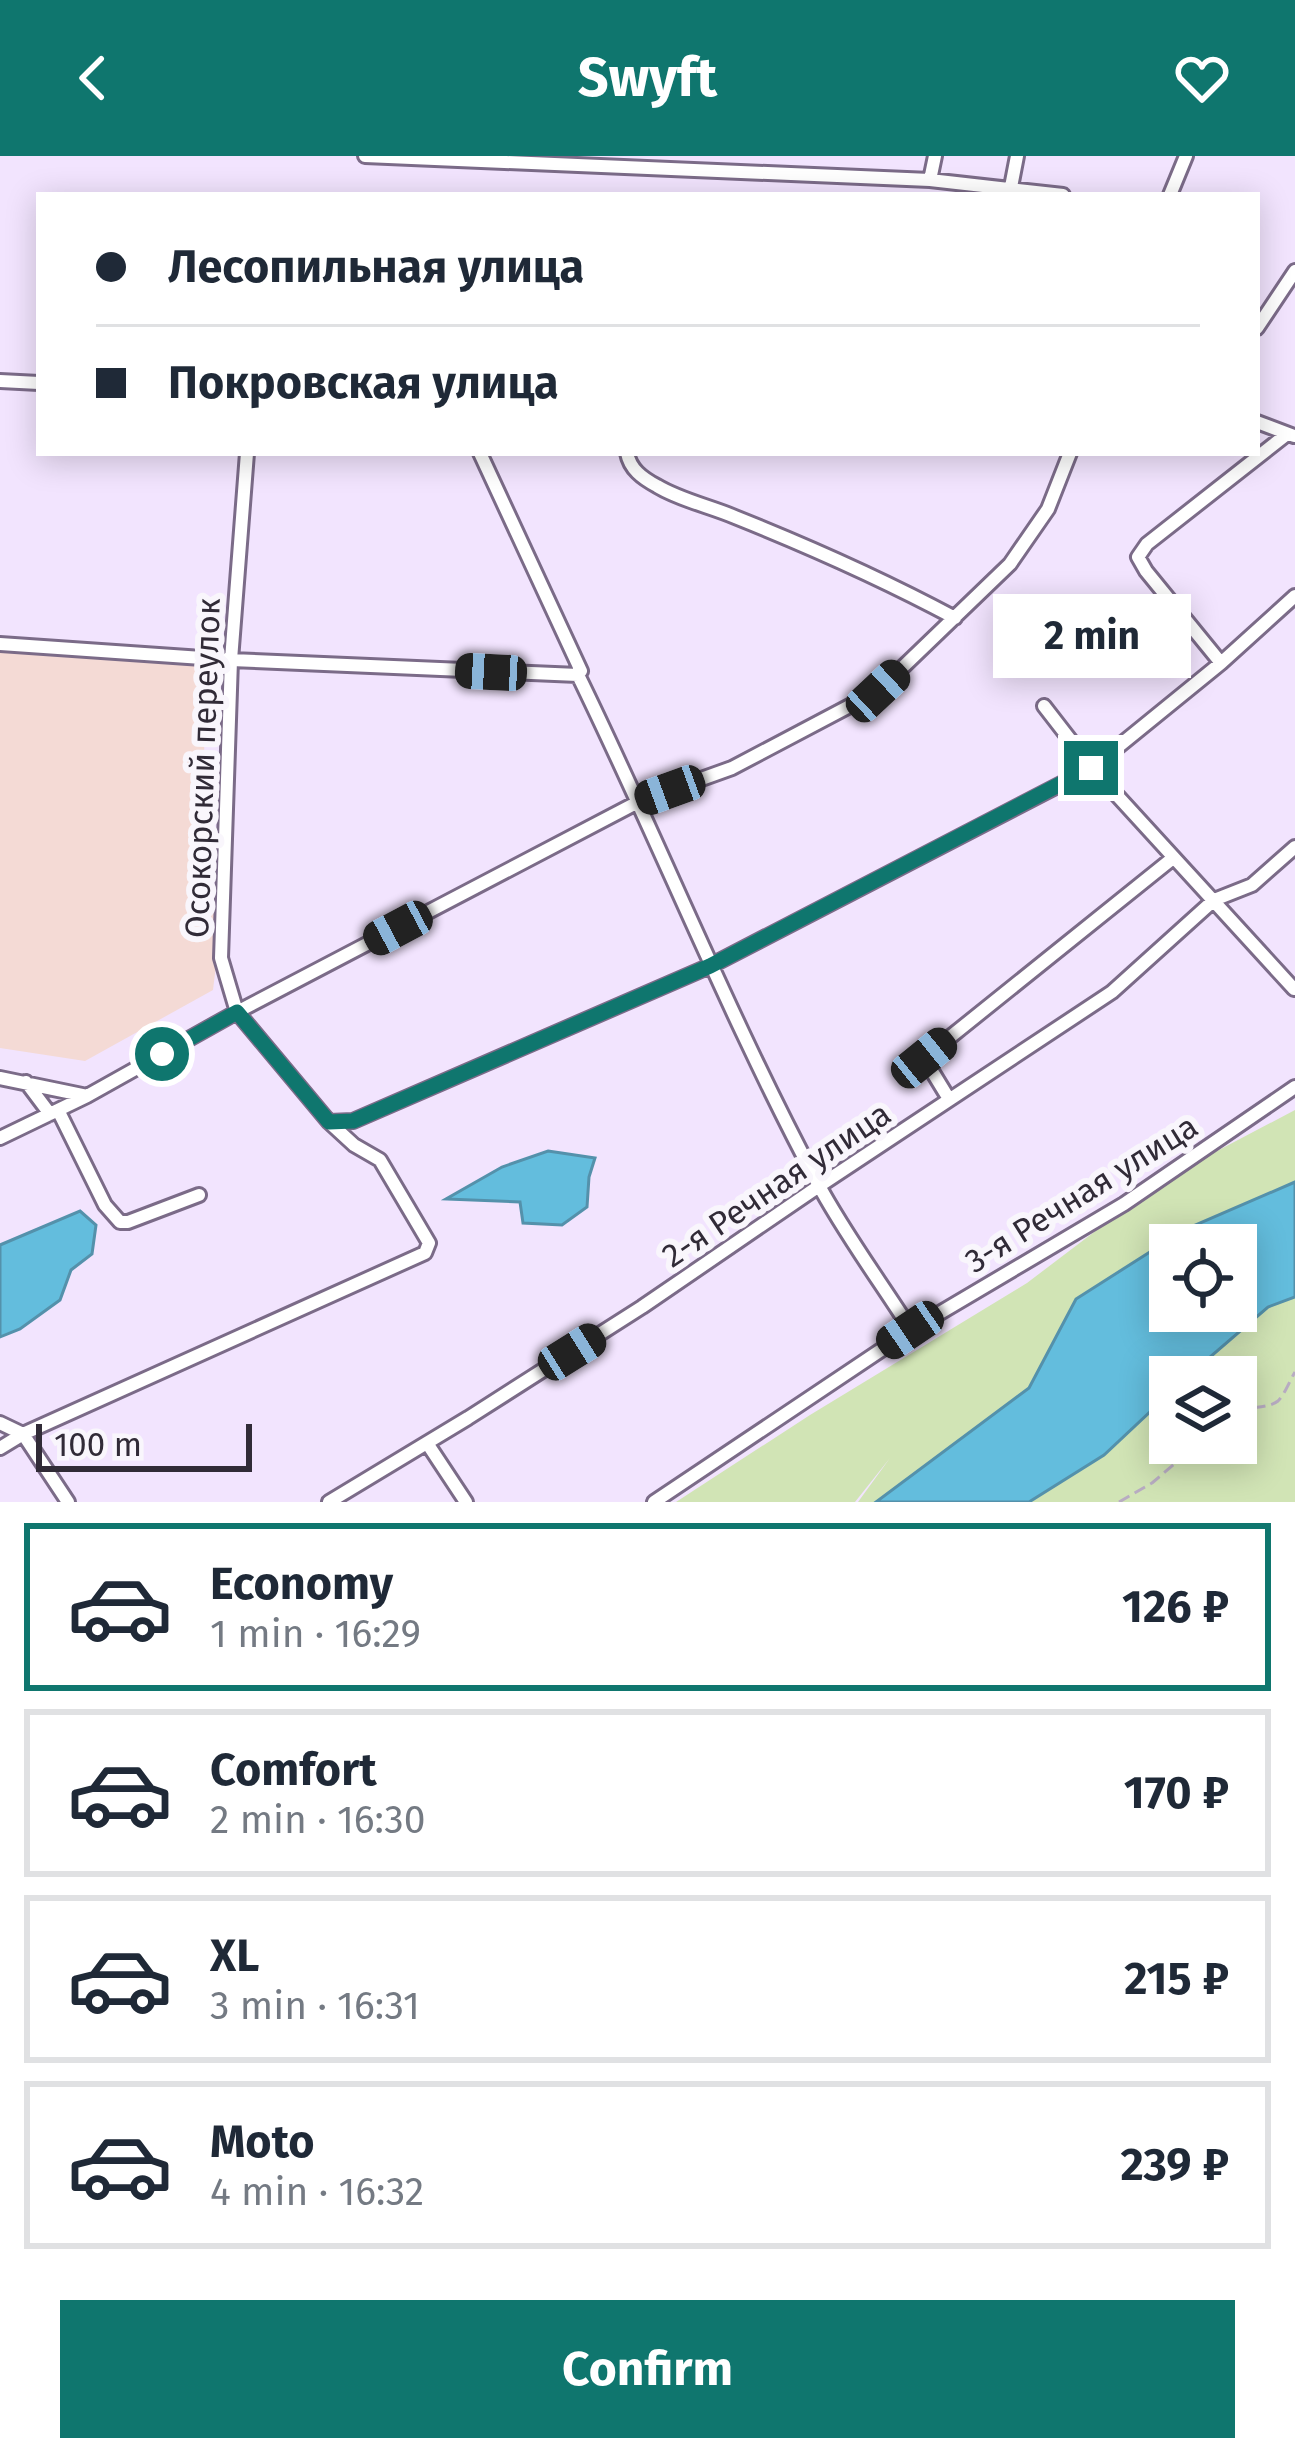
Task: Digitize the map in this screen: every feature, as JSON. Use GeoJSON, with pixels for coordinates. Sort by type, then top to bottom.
{"type":"FeatureCollection","features":[{"type":"Feature","properties":{"kind":"street"},"geometry":{"type":"LineString","coordinates":[[365,156],[566,160],[930,180],[1041,192]]}},
{"type":"Feature","properties":{"kind":"street"},"geometry":{"type":"LineString","coordinates":[[748,156],[748,172]]}},
{"type":"Feature","properties":{"kind":"street"},"geometry":{"type":"LineString","coordinates":[[930,180],[934,156]]}},
{"type":"Feature","properties":{"kind":"street"},"geometry":{"type":"LineString","coordinates":[[1011,188],[1017,156]]}},
{"type":"Feature","properties":{"kind":"street"},"geometry":{"type":"LineString","coordinates":[[1171,192],[1186,156]]}},
{"type":"Feature","properties":{"kind":"street"},"geometry":{"type":"LineString","coordinates":[[1260,324],[1295,271]]}},
{"type":"Feature","properties":{"kind":"street"},"geometry":{"type":"LineString","coordinates":[[0,381],[36,383]]}},
{"type":"Feature","properties":{"kind":"street"},"geometry":{"type":"LineString","coordinates":[[1260,423],[1291,435]]}},
{"type":"Feature","properties":{"kind":"street"},"geometry":{"type":"LineString","coordinates":[[1221,663],[1138,557],[1147,544],[1291,435]]}},
{"type":"Feature","properties":{"kind":"street","name":"Осокорский переулок"},"geometry":{"type":"LineString","coordinates":[[23,1434],[425,1252],[429,1243],[380,1160],[329,1122],[237,1012],[221,958],[231,660],[247,456]]}},
{"type":"Feature","properties":{"kind":"street"},"geometry":{"type":"LineString","coordinates":[[481,456],[578,675],[640,801],[710,966],[819,1186],[910,1330]]}},
{"type":"Feature","properties":{"kind":"street"},"geometry":{"type":"LineString","coordinates":[[627,456],[640,476],[661,489],[892,584],[956,618]]}},
{"type":"Feature","properties":{"kind":"street"},"geometry":{"type":"LineString","coordinates":[[0,1138],[640,801],[732,768],[878,691],[1010,564],[1048,509],[1069,456]]}},
{"type":"Feature","properties":{"kind":"street"},"geometry":{"type":"LineString","coordinates":[[329,1122],[353,1121],[710,966],[1091,768],[1295,596]]}},
{"type":"Feature","properties":{"kind":"street"},"geometry":{"type":"LineString","coordinates":[[0,644],[231,660],[578,675]]}},
{"type":"Feature","properties":{"kind":"street"},"geometry":{"type":"LineString","coordinates":[[1044,706],[1091,768],[1294,989]]}},
{"type":"Feature","properties":{"kind":"street","name":"2-я Речная улица"},"geometry":{"type":"LineString","coordinates":[[329,1502],[623,1320],[1112,992],[1214,900],[1252,885],[1295,848]]}},
{"type":"Feature","properties":{"kind":"street"},"geometry":{"type":"LineString","coordinates":[[949,1099],[924,1058],[1172,858]]}},
{"type":"Feature","properties":{"kind":"street"},"geometry":{"type":"LineString","coordinates":[[0,1078],[87,1096]]}},
{"type":"Feature","properties":{"kind":"street"},"geometry":{"type":"LineString","coordinates":[[26,1082],[54,1112],[105,1205],[120,1222],[199,1195]]}},
{"type":"Feature","properties":{"kind":"street","name":"3-я Речная улица"},"geometry":{"type":"LineString","coordinates":[[655,1502],[910,1330],[1124,1204],[1295,1087]]}},
{"type":"Feature","properties":{"kind":"street"},"geometry":{"type":"LineString","coordinates":[[0,1423],[23,1434],[68,1502]]}},
{"type":"Feature","properties":{"kind":"street"},"geometry":{"type":"LineString","coordinates":[[0,1448],[23,1434]]}},
{"type":"Feature","properties":{"kind":"street"},"geometry":{"type":"LineString","coordinates":[[427,1443],[466,1502]]}},
{"type":"Feature","properties":{"kind":"path"},"geometry":{"type":"LineString","coordinates":[[1257,1406],[1277,1402],[1295,1372]]}},
{"type":"Feature","properties":{"kind":"path"},"geometry":{"type":"LineString","coordinates":[[1118,1502],[1174,1464]]}},
{"type":"Feature","properties":{"kind":"shaded area"},"geometry":{"type":"Polygon","coordinates":[[[0,646],[203,660],[205,806],[210,817],[216,965],[213,990],[85,1061],[0,1048],[0,646]]]}},
{"type":"Feature","properties":{"kind":"green space"},"geometry":{"type":"Polygon","coordinates":[[[1295,1110],[1295,1502],[858,1502],[890,1458],[855,1502],[676,1502],[810,1415],[1027,1283],[1164,1179],[1295,1110]]]}},
{"type":"Feature","properties":{"kind":"water"},"geometry":{"type":"Polygon","coordinates":[[[548,1151],[595,1158],[587,1207],[562,1225],[523,1223],[520,1202],[446,1199],[502,1167],[548,1151]]]}},
{"type":"Feature","properties":{"kind":"water"},"geometry":{"type":"Polygon","coordinates":[[[1295,1182],[1295,1297],[1257,1317],[1257,1224],[1198,1224],[1295,1182]]]}},
{"type":"Feature","properties":{"kind":"water"},"geometry":{"type":"Polygon","coordinates":[[[80,1211],[96,1225],[92,1254],[71,1270],[60,1300],[20,1329],[0,1337],[0,1245],[80,1211]]]}},
{"type":"Feature","properties":{"kind":"water"},"geometry":{"type":"Polygon","coordinates":[[[1149,1253],[1149,1332],[1239,1332],[1211,1356],[1149,1356],[1149,1413],[1104,1455],[1029,1502],[876,1502],[1029,1388],[1076,1299],[1149,1253]]]}},
{"type":"Feature","properties":{"kind":"route"},"geometry":{"type":"LineString","coordinates":[[162,1054],[237,1012],[329,1122],[353,1121],[710,966],[1091,768]]}}]}
